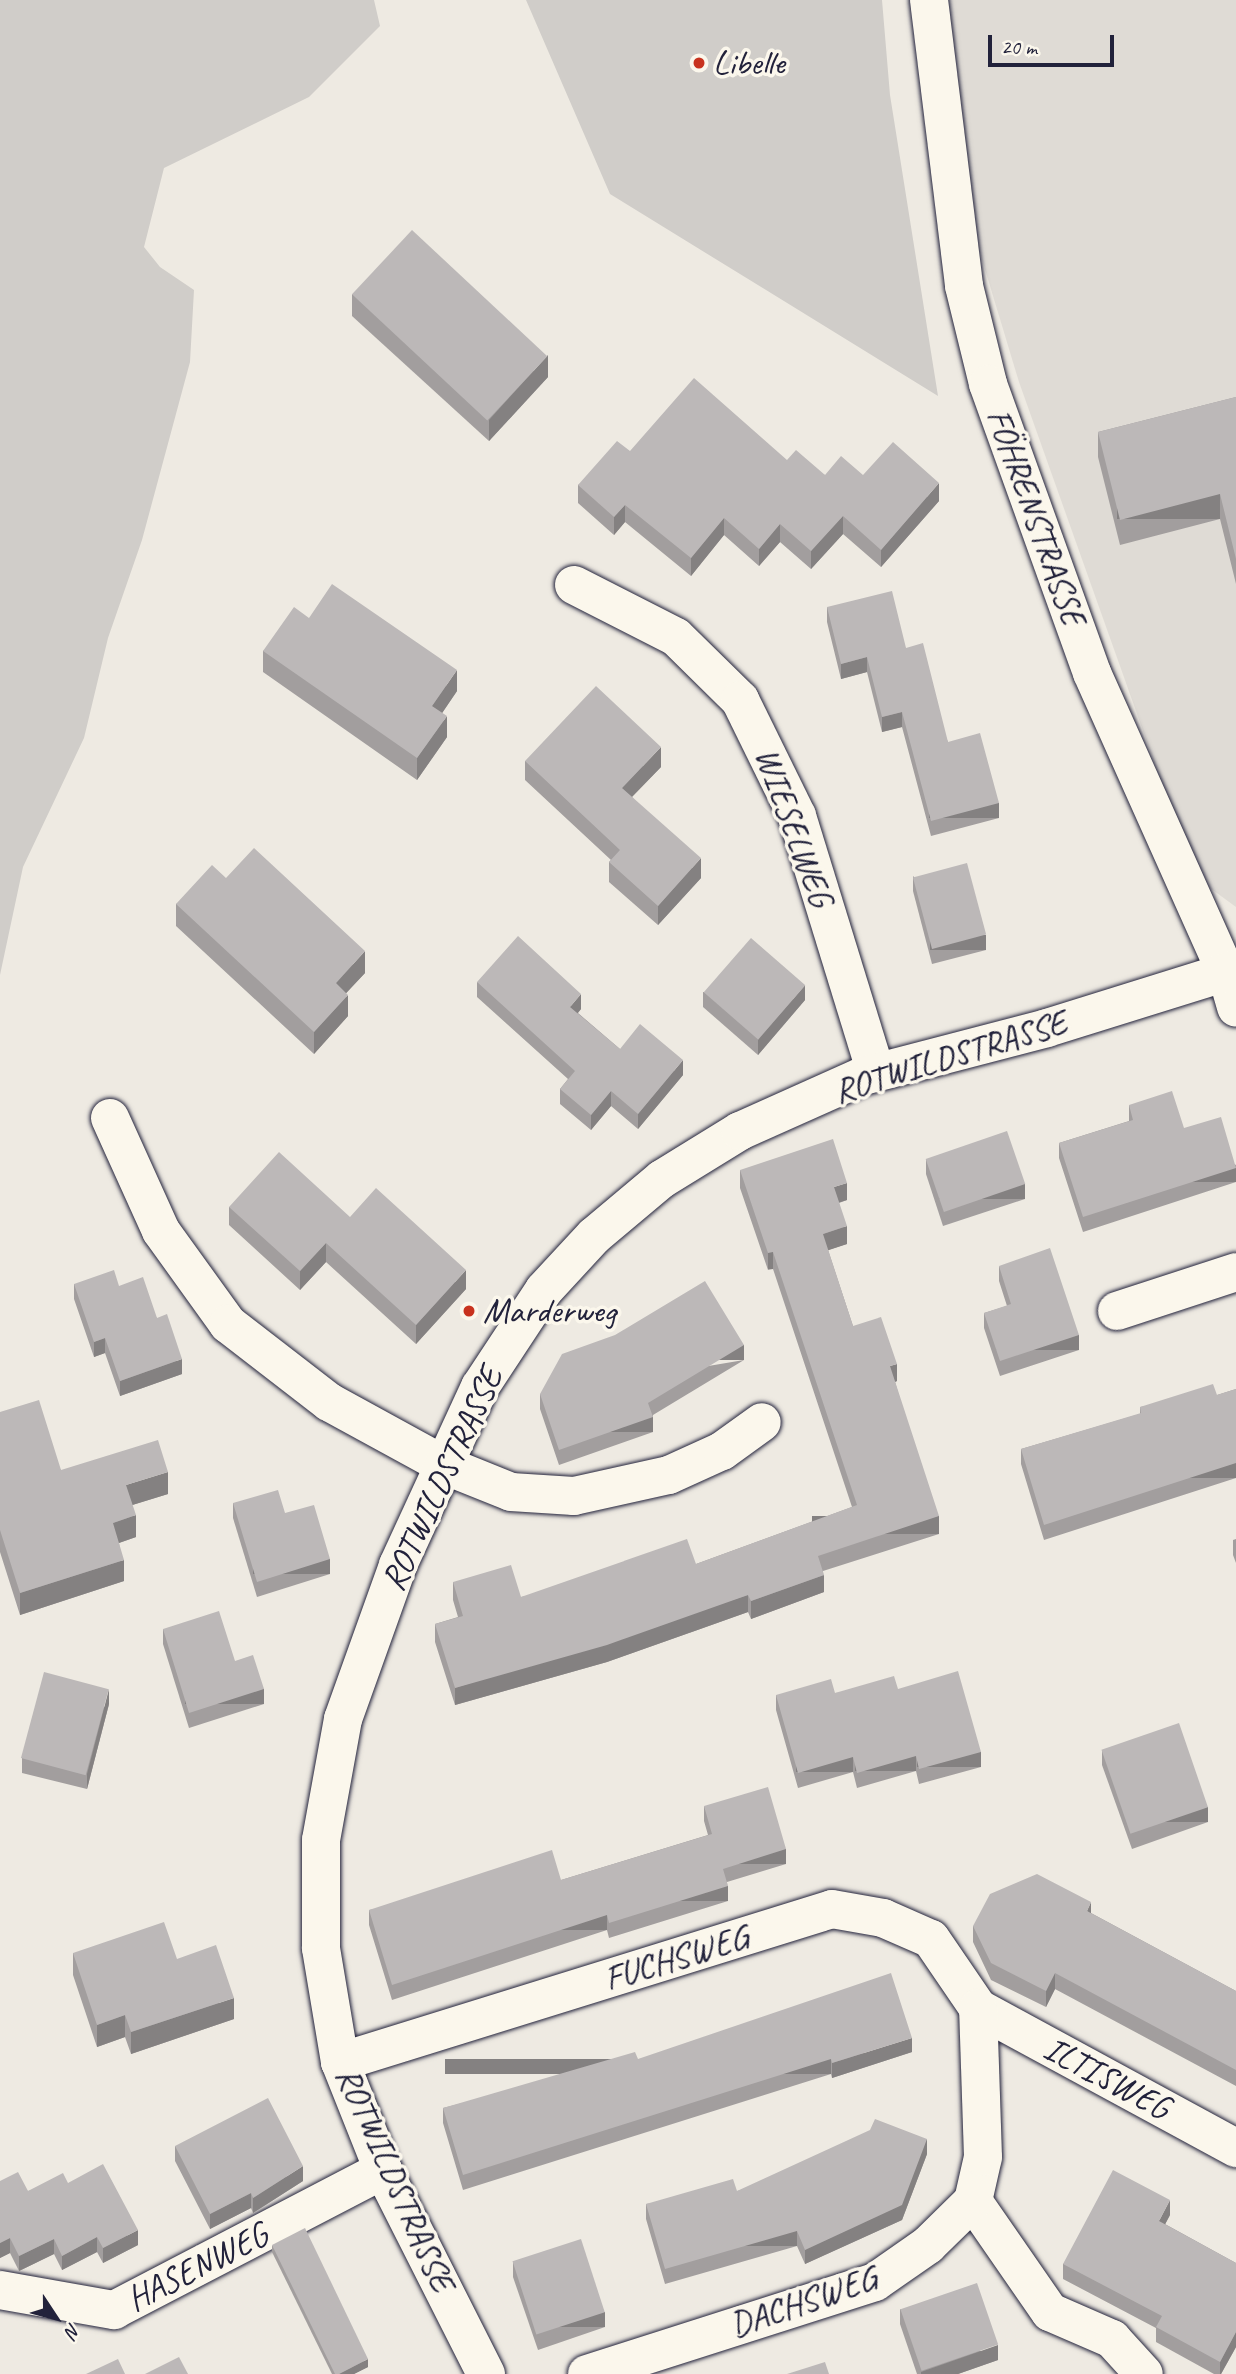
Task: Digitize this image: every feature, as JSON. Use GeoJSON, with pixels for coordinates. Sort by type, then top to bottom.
{"type":"FeatureCollection","features":[{"type":"Feature","properties":{"kind":"street","name":"FÖHRENSTRASSE"},"geometry":{"type":"LineString","coordinates":[[929,0],[964,286],[988,384],[1092,673],[1233,983]]}},
{"type":"Feature","properties":{"kind":"street","name":"WIESELWEG"},"geometry":{"type":"LineString","coordinates":[[574,584],[676,637],[740,700],[767,747],[797,816],[876,1072]]}},
{"type":"Feature","properties":{"kind":"street","name":"ROTWILDSTRASSE"},"geometry":{"type":"LineString","coordinates":[[486,2374],[383,2170],[341,2062],[321,1948],[321,1840],[343,1719],[398,1564],[480,1387],[510,1337],[544,1290],[594,1236],[662,1179],[740,1131],[876,1072],[1233,983]]}},
{"type":"Feature","properties":{"kind":"street"},"geometry":{"type":"LineString","coordinates":[[110,1118],[162,1231],[228,1324],[329,1402],[444,1465],[511,1492],[574,1496],[669,1475],[722,1451],[762,1422]]}},
{"type":"Feature","properties":{"kind":"street"},"geometry":{"type":"LineString","coordinates":[[1117,1311],[1236,1272]]}},
{"type":"Feature","properties":{"kind":"street","name":"FUCHSWEG"},"geometry":{"type":"LineString","coordinates":[[341,2062],[832,1909],[883,1918],[931,1939],[978,2008]]}},
{"type":"Feature","properties":{"kind":"street"},"geometry":{"type":"LineString","coordinates":[[978,2008],[983,2157],[973,2201],[1050,2312],[1112,2339],[1144,2374]]}},
{"type":"Feature","properties":{"kind":"street","name":"ILTISWEG"},"geometry":{"type":"LineString","coordinates":[[978,2008],[1236,2148]]}},
{"type":"Feature","properties":{"kind":"street","name":"HASENWEG"},"geometry":{"type":"LineString","coordinates":[[0,2290],[114,2310],[383,2170]]}},
{"type":"Feature","properties":{"kind":"street","name":"DACHSWEG"},"geometry":{"type":"LineString","coordinates":[[587,2374],[875,2281],[928,2245],[973,2201]]}},
{"type":"Feature","properties":{"kind":"shaded area"},"geometry":{"type":"Polygon","coordinates":[[[0,0],[374,0],[380,26],[309,97],[164,168],[144,247],[160,267],[194,290],[190,362],[142,540],[108,638],[84,738],[23,867],[0,975],[0,0]]]}},
{"type":"Feature","properties":{"kind":"shaded area"},"geometry":{"type":"Polygon","coordinates":[[[526,0],[882,0],[890,95],[938,396],[610,194],[526,0]]]}},
{"type":"Feature","properties":{"kind":"shaded area"},"geometry":{"type":"Polygon","coordinates":[[[914,0],[1236,0],[1236,907],[1195,877],[1019,382],[924,67],[914,0]]]}},
{"type":"Feature","properties":{"kind":"building"},"geometry":{"type":"Polygon","coordinates":[[[412,230],[547,356],[487,421],[352,294],[412,230]]]}},
{"type":"Feature","properties":{"kind":"building"},"geometry":{"type":"Polygon","coordinates":[[[694,378],[787,460],[796,450],[825,475],[841,456],[863,475],[893,442],[939,483],[881,550],[843,516],[811,551],[780,524],[759,549],[724,518],[691,558],[625,505],[614,517],[578,485],[617,441],[630,451],[694,378]]]}},
{"type":"Feature","properties":{"kind":"building"},"geometry":{"type":"Polygon","coordinates":[[[1236,397],[1236,559],[1220,494],[1120,520],[1098,432],[1236,397]]]}},
{"type":"Feature","properties":{"kind":"building"},"geometry":{"type":"Polygon","coordinates":[[[332,584],[457,670],[432,706],[447,716],[417,758],[263,651],[294,607],[309,618],[332,584]]]}},
{"type":"Feature","properties":{"kind":"building"},"geometry":{"type":"Polygon","coordinates":[[[892,591],[906,648],[923,643],[948,742],[980,733],[999,803],[931,821],[902,712],[882,717],[867,657],[841,664],[827,607],[892,591]]]}},
{"type":"Feature","properties":{"kind":"building"},"geometry":{"type":"Polygon","coordinates":[[[596,686],[661,747],[622,788],[701,858],[658,906],[609,862],[620,850],[525,761],[596,686]]]}},
{"type":"Feature","properties":{"kind":"building"},"geometry":{"type":"Polygon","coordinates":[[[254,848],[365,951],[336,983],[348,995],[314,1032],[176,904],[212,865],[226,878],[254,848]]]}},
{"type":"Feature","properties":{"kind":"building"},"geometry":{"type":"Polygon","coordinates":[[[967,863],[986,934],[932,949],[913,877],[967,863]]]}},
{"type":"Feature","properties":{"kind":"building"},"geometry":{"type":"Polygon","coordinates":[[[518,936],[581,994],[570,1007],[620,1049],[640,1024],[683,1060],[638,1114],[611,1091],[591,1115],[560,1089],[575,1071],[477,982],[518,936]]]}},
{"type":"Feature","properties":{"kind":"building"},"geometry":{"type":"Polygon","coordinates":[[[751,938],[805,985],[758,1040],[704,992],[751,938]]]}},
{"type":"Feature","properties":{"kind":"building"},"geometry":{"type":"Polygon","coordinates":[[[1172,1091],[1184,1128],[1221,1117],[1236,1168],[1083,1217],[1059,1143],[1133,1120],[1129,1105],[1172,1091]]]}},
{"type":"Feature","properties":{"kind":"building"},"geometry":{"type":"Polygon","coordinates":[[[1007,1131],[1025,1184],[944,1212],[926,1159],[1007,1131]]]}},
{"type":"Feature","properties":{"kind":"building"},"geometry":{"type":"Polygon","coordinates":[[[833,1139],[847,1183],[834,1187],[847,1226],[823,1234],[853,1326],[881,1317],[897,1364],[890,1366],[939,1516],[818,1556],[824,1575],[751,1601],[748,1595],[607,1645],[455,1688],[435,1624],[463,1616],[453,1582],[511,1565],[521,1597],[687,1539],[696,1564],[857,1505],[773,1252],[768,1253],[740,1170],[833,1139]]]}},
{"type":"Feature","properties":{"kind":"building"},"geometry":{"type":"Polygon","coordinates":[[[279,1152],[350,1217],[376,1188],[466,1270],[416,1325],[326,1243],[300,1271],[229,1207],[279,1152]]]}},
{"type":"Feature","properties":{"kind":"building"},"geometry":{"type":"Polygon","coordinates":[[[1050,1248],[1079,1335],[1000,1361],[984,1313],[1011,1304],[999,1266],[1050,1248]]]}},
{"type":"Feature","properties":{"kind":"building"},"geometry":{"type":"Polygon","coordinates":[[[114,1270],[119,1286],[143,1277],[157,1318],[167,1314],[182,1359],[120,1381],[105,1338],[94,1342],[74,1284],[114,1270]]]}},
{"type":"Feature","properties":{"kind":"building"},"geometry":{"type":"Polygon","coordinates":[[[705,1281],[744,1345],[648,1403],[653,1417],[559,1450],[540,1394],[562,1354],[615,1335],[705,1281]]]}},
{"type":"Feature","properties":{"kind":"building"},"geometry":{"type":"Polygon","coordinates":[[[1213,1384],[1217,1395],[1236,1389],[1236,1463],[1044,1525],[1021,1449],[1141,1413],[1140,1407],[1213,1384]]]}},
{"type":"Feature","properties":{"kind":"building"},"geometry":{"type":"Polygon","coordinates":[[[39,1400],[61,1470],[158,1440],[168,1472],[126,1485],[136,1515],[113,1523],[124,1560],[20,1593],[0,1530],[0,1412],[39,1400]]]}},
{"type":"Feature","properties":{"kind":"building"},"geometry":{"type":"Polygon","coordinates":[[[278,1490],[285,1513],[314,1505],[330,1559],[257,1582],[233,1503],[278,1490]]]}},
{"type":"Feature","properties":{"kind":"building"},"geometry":{"type":"Polygon","coordinates":[[[219,1611],[235,1661],[253,1655],[264,1689],[189,1713],[163,1629],[219,1611]]]}},
{"type":"Feature","properties":{"kind":"building"},"geometry":{"type":"Polygon","coordinates":[[[958,1671],[981,1752],[919,1769],[916,1756],[857,1773],[853,1757],[798,1773],[776,1695],[831,1679],[835,1693],[894,1676],[898,1689],[958,1671]]]}},
{"type":"Feature","properties":{"kind":"building"},"geometry":{"type":"Polygon","coordinates":[[[44,1672],[109,1689],[86,1775],[21,1758],[44,1672]]]}},
{"type":"Feature","properties":{"kind":"building"},"geometry":{"type":"Polygon","coordinates":[[[1179,1723],[1208,1807],[1130,1834],[1101,1750],[1179,1723]]]}},
{"type":"Feature","properties":{"kind":"building"},"geometry":{"type":"Polygon","coordinates":[[[768,1787],[786,1849],[723,1869],[728,1886],[609,1923],[607,1915],[392,1985],[369,1910],[552,1850],[561,1880],[712,1834],[704,1806],[768,1787]]]}},
{"type":"Feature","properties":{"kind":"building"},"geometry":{"type":"Polygon","coordinates":[[[1037,1874],[1091,1902],[1087,1911],[1236,1991],[1236,2070],[1055,1973],[1046,1991],[991,1963],[973,1926],[990,1894],[1037,1874]]]}},
{"type":"Feature","properties":{"kind":"building"},"geometry":{"type":"Polygon","coordinates":[[[164,1922],[177,1959],[216,1945],[234,1998],[131,2032],[125,2015],[97,2025],[73,1953],[164,1922]]]}},
{"type":"Feature","properties":{"kind":"building"},"geometry":{"type":"Polygon","coordinates":[[[891,1973],[912,2038],[832,2063],[831,2059],[463,2175],[443,2108],[635,2052],[638,2059],[891,1973]]]}},
{"type":"Feature","properties":{"kind":"building"},"geometry":{"type":"Polygon","coordinates":[[[268,2098],[303,2166],[253,2198],[251,2193],[210,2214],[175,2146],[268,2098]]]}},
{"type":"Feature","properties":{"kind":"building"},"geometry":{"type":"Polygon","coordinates":[[[875,2119],[927,2139],[902,2205],[805,2250],[797,2231],[665,2269],[646,2204],[733,2179],[737,2191],[870,2130],[875,2119]]]}},
{"type":"Feature","properties":{"kind":"building"},"geometry":{"type":"Polygon","coordinates":[[[103,2164],[138,2230],[103,2248],[97,2237],[62,2256],[54,2239],[19,2256],[10,2238],[0,2243],[0,2181],[18,2172],[28,2191],[63,2173],[68,2183],[103,2164]]]}},
{"type":"Feature","properties":{"kind":"building"},"geometry":{"type":"Polygon","coordinates":[[[1113,2170],[1170,2200],[1159,2221],[1236,2263],[1236,2332],[1220,2362],[1156,2327],[1162,2316],[1063,2264],[1113,2170]]]}},
{"type":"Feature","properties":{"kind":"building"},"geometry":{"type":"Polygon","coordinates":[[[305,2228],[368,2359],[339,2374],[335,2374],[272,2245],[305,2228]]]}},
{"type":"Feature","properties":{"kind":"building"},"geometry":{"type":"Polygon","coordinates":[[[581,2239],[605,2312],[536,2334],[513,2261],[581,2239]]]}},
{"type":"Feature","properties":{"kind":"building"},"geometry":{"type":"Polygon","coordinates":[[[977,2283],[998,2344],[922,2371],[900,2309],[977,2283]]]}},
{"type":"Feature","properties":{"kind":"building"},"geometry":{"type":"Polygon","coordinates":[[[179,2357],[188,2374],[145,2374],[179,2357]]]}},
{"type":"Feature","properties":{"kind":"building"},"geometry":{"type":"Polygon","coordinates":[[[118,2359],[125,2374],[86,2374],[118,2359]]]}},
{"type":"Feature","properties":{"kind":"building"},"geometry":{"type":"Polygon","coordinates":[[[825,2362],[829,2374],[787,2374],[825,2362]]]}},
{"type":"Feature","properties":{"kind":"place","name":"Libelle"},"geometry":{"type":"Point","coordinates":[699,63]}},
{"type":"Feature","properties":{"kind":"place","name":"Marderweg"},"geometry":{"type":"Point","coordinates":[469,1311]}}]}
